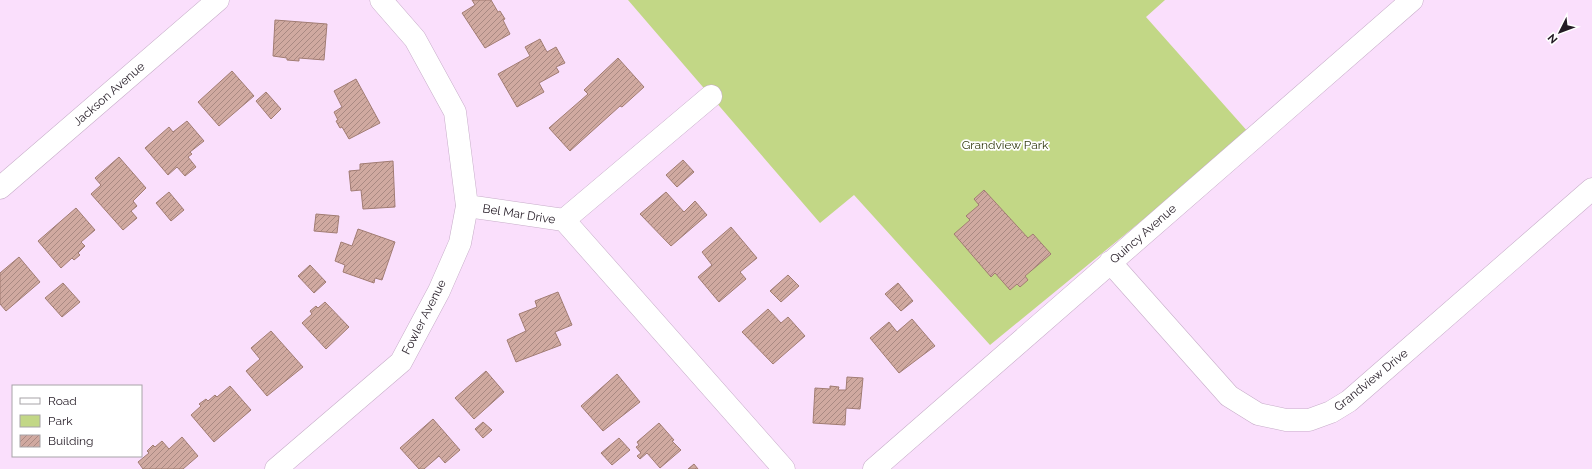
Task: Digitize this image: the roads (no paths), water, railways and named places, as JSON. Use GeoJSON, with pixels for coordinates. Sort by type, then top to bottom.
{"type":"FeatureCollection","features":[{"type":"Feature","properties":{"kind":"street","name":"Jackson Avenue"},"geometry":{"type":"LineString","coordinates":[[0,188],[218,0]]}},
{"type":"Feature","properties":{"kind":"street","name":"Bel Mar Drive"},"geometry":{"type":"LineString","coordinates":[[381,0],[415,39],[455,112],[467,206],[564,220],[784,469]]}},
{"type":"Feature","properties":{"kind":"street","name":"Quincy Avenue"},"geometry":{"type":"LineString","coordinates":[[874,469],[1412,0]]}},
{"type":"Feature","properties":{"kind":"street"},"geometry":{"type":"LineString","coordinates":[[564,220],[711,96]]}},
{"type":"Feature","properties":{"kind":"street","name":"Grandview Drive"},"geometry":{"type":"LineString","coordinates":[[1110,262],[1229,396],[1258,414],[1286,420],[1309,420],[1331,412],[1349,401],[1592,189]]}},
{"type":"Feature","properties":{"kind":"street","name":"Fowler Avenue"},"geometry":{"type":"LineString","coordinates":[[276,469],[401,362],[439,291],[460,243],[467,206]]}},
{"type":"Feature","properties":{"kind":"park label","name":"Grandview Park"},"geometry":{"type":"Point","coordinates":[1005,145]}}]}
